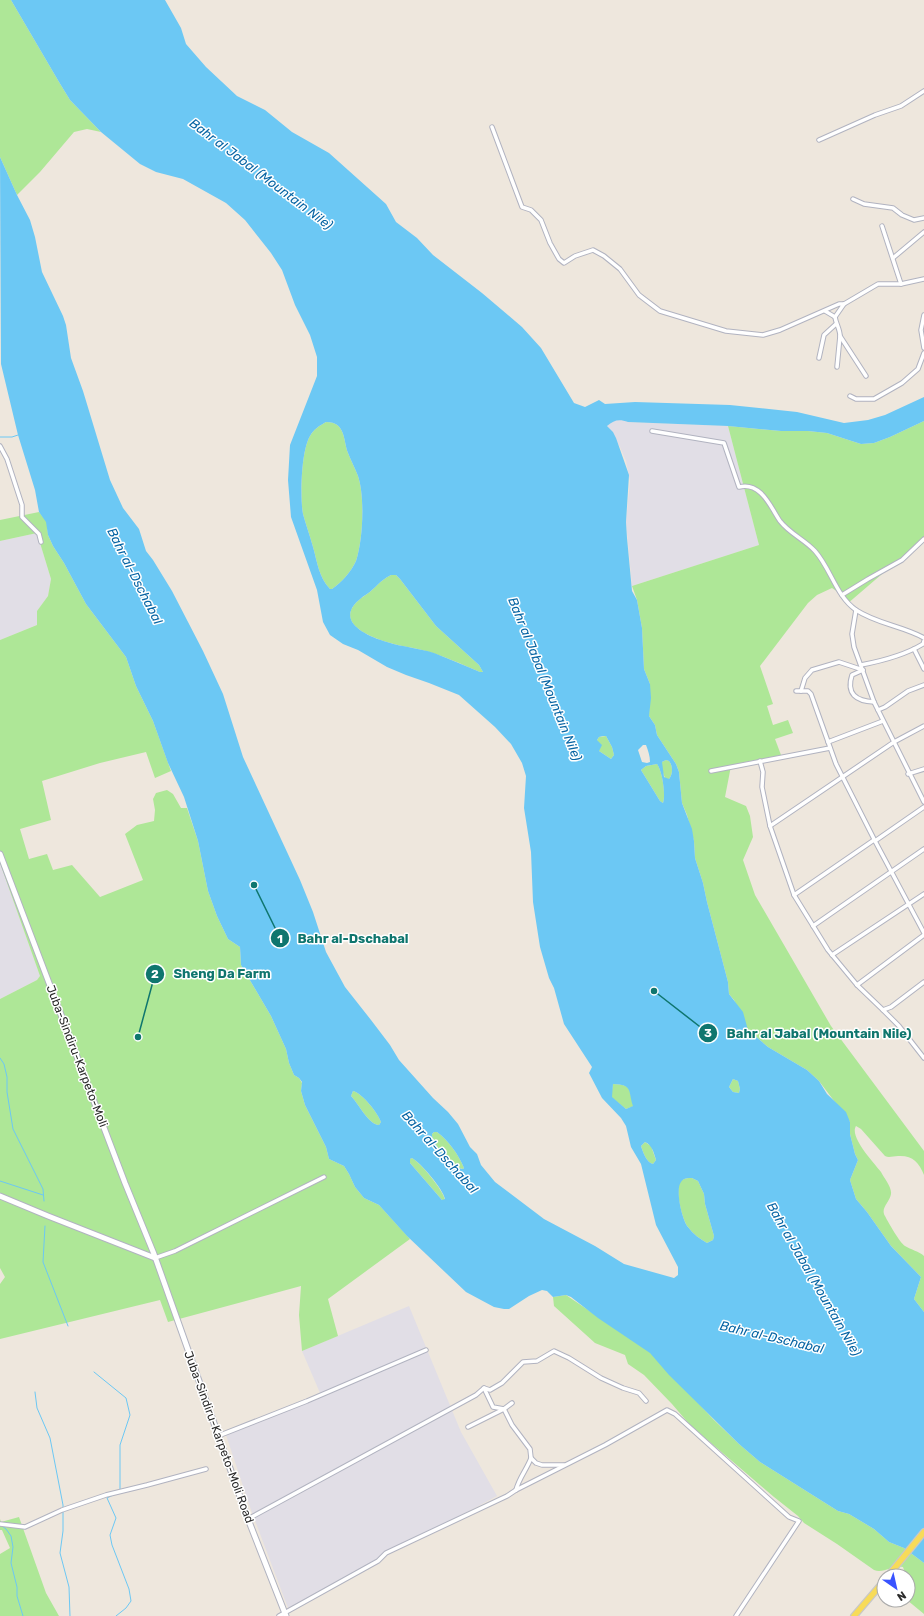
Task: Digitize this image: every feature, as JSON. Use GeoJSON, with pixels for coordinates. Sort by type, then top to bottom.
{"type":"FeatureCollection","features":[{"type":"Feature","properties":{"kind":"main road","name":"Juba-Sindiru-Karpeto-Moli"},"geometry":{"type":"LineString","coordinates":[[0,854],[155,1258]]}},
{"type":"Feature","properties":{"kind":"main road"},"geometry":{"type":"LineString","coordinates":[[0,1196],[155,1258]]}},
{"type":"Feature","properties":{"kind":"main road","name":"Juba-Sindiru-Karpeto-Moli Road"},"geometry":{"type":"LineString","coordinates":[[155,1258],[179,1321],[218,1436],[285,1614]]}},
{"type":"Feature","properties":{"kind":"main road"},"geometry":{"type":"LineString","coordinates":[[895,1568],[924,1532]]}},
{"type":"Feature","properties":{"kind":"main road"},"geometry":{"type":"LineString","coordinates":[[854,1616],[876,1590]]}},
{"type":"Feature","properties":{"kind":"street"},"geometry":{"type":"LineString","coordinates":[[819,140],[875,115],[901,106],[924,91]]}},
{"type":"Feature","properties":{"kind":"street"},"geometry":{"type":"LineString","coordinates":[[492,127],[522,207],[531,210],[541,220],[550,243],[559,259],[564,263],[575,256],[593,250],[604,256],[620,269],[639,295],[660,311],[726,331],[763,335],[780,330],[839,304],[844,304]]}},
{"type":"Feature","properties":{"kind":"street"},"geometry":{"type":"LineString","coordinates":[[853,199],[877,207],[893,208],[902,215],[914,220],[924,218]]}},
{"type":"Feature","properties":{"kind":"street"},"geometry":{"type":"LineString","coordinates":[[882,226],[901,284]]}},
{"type":"Feature","properties":{"kind":"street"},"geometry":{"type":"LineString","coordinates":[[893,258],[924,232]]}},
{"type":"Feature","properties":{"kind":"street"},"geometry":{"type":"LineString","coordinates":[[837,367],[840,330],[836,324],[835,317],[844,304],[878,284],[901,284],[924,279]]}},
{"type":"Feature","properties":{"kind":"street"},"geometry":{"type":"LineString","coordinates":[[824,311],[835,317]]}},
{"type":"Feature","properties":{"kind":"street"},"geometry":{"type":"LineString","coordinates":[[924,315],[920,330],[924,348]]}},
{"type":"Feature","properties":{"kind":"street"},"geometry":{"type":"LineString","coordinates":[[819,358],[824,335],[836,324]]}},
{"type":"Feature","properties":{"kind":"street"},"geometry":{"type":"LineString","coordinates":[[840,336],[866,376]]}},
{"type":"Feature","properties":{"kind":"street"},"geometry":{"type":"LineString","coordinates":[[850,396],[856,399],[870,400],[876,398],[912,376],[919,367],[924,353]]}},
{"type":"Feature","properties":{"kind":"street"},"geometry":{"type":"LineString","coordinates":[[652,431],[724,443],[739,487],[748,486],[759,492],[780,521],[815,550],[847,602],[856,610],[879,621],[916,633],[924,639],[923,644],[914,648],[881,660],[861,665]]}},
{"type":"Feature","properties":{"kind":"street"},"geometry":{"type":"LineString","coordinates":[[0,446],[7,459],[22,505],[22,517],[39,534],[41,542]]}},
{"type":"Feature","properties":{"kind":"street"},"geometry":{"type":"LineString","coordinates":[[842,596],[868,579],[902,560],[924,539]]}},
{"type":"Feature","properties":{"kind":"street"},"geometry":{"type":"LineString","coordinates":[[856,610],[852,634],[874,702],[908,774],[924,802]]}},
{"type":"Feature","properties":{"kind":"street"},"geometry":{"type":"LineString","coordinates":[[914,648],[924,669]]}},
{"type":"Feature","properties":{"kind":"street"},"geometry":{"type":"LineString","coordinates":[[857,985],[924,934],[910,904],[875,841],[843,777],[830,748],[811,694],[808,691],[798,691],[804,678],[812,670],[839,662],[863,670]]}},
{"type":"Feature","properties":{"kind":"street"},"geometry":{"type":"LineString","coordinates":[[863,670],[852,676],[849,684],[851,690],[854,696],[858,699],[874,702]]}},
{"type":"Feature","properties":{"kind":"street"},"geometry":{"type":"LineString","coordinates":[[878,710],[912,689],[924,685]]}},
{"type":"Feature","properties":{"kind":"street"},"geometry":{"type":"LineString","coordinates":[[828,742],[883,721]]}},
{"type":"Feature","properties":{"kind":"street"},"geometry":{"type":"LineString","coordinates":[[770,826],[894,742],[924,726]]}},
{"type":"Feature","properties":{"kind":"street"},"geometry":{"type":"LineString","coordinates":[[711,771],[830,748]]}},
{"type":"Feature","properties":{"kind":"street"},"geometry":{"type":"LineString","coordinates":[[760,761],[763,772],[762,787],[770,826],[794,895],[832,956],[857,985],[899,1026],[924,1058]]}},
{"type":"Feature","properties":{"kind":"street"},"geometry":{"type":"LineString","coordinates":[[908,774],[924,769]]}},
{"type":"Feature","properties":{"kind":"street"},"geometry":{"type":"LineString","coordinates":[[794,895],[924,807]]}},
{"type":"Feature","properties":{"kind":"street"},"geometry":{"type":"LineString","coordinates":[[812,926],[924,849]]}},
{"type":"Feature","properties":{"kind":"street"},"geometry":{"type":"LineString","coordinates":[[832,956],[924,894]]}},
{"type":"Feature","properties":{"kind":"street"},"geometry":{"type":"LineString","coordinates":[[883,1010],[891,1007],[924,982]]}},
{"type":"Feature","properties":{"kind":"street"},"geometry":{"type":"LineString","coordinates":[[155,1258],[175,1251],[324,1176]]}},
{"type":"Feature","properties":{"kind":"street"},"geometry":{"type":"LineString","coordinates":[[218,1436],[426,1350]]}},
{"type":"Feature","properties":{"kind":"street"},"geometry":{"type":"LineString","coordinates":[[484,1388],[490,1390],[498,1386],[523,1362],[537,1362],[554,1352],[569,1358],[601,1378],[623,1388],[639,1393],[646,1401]]}},
{"type":"Feature","properties":{"kind":"street"},"geometry":{"type":"LineString","coordinates":[[484,1388],[493,1407],[504,1409]]}},
{"type":"Feature","properties":{"kind":"street"},"geometry":{"type":"LineString","coordinates":[[248,1518],[409,1432],[476,1395],[484,1388]]}},
{"type":"Feature","properties":{"kind":"street"},"geometry":{"type":"LineString","coordinates":[[468,1427],[504,1409],[512,1403]]}},
{"type":"Feature","properties":{"kind":"street"},"geometry":{"type":"LineString","coordinates":[[504,1409],[518,1435],[530,1449],[531,1458],[526,1472],[519,1481],[516,1490]]}},
{"type":"Feature","properties":{"kind":"street"},"geometry":{"type":"LineString","coordinates":[[279,1616],[378,1561],[386,1553],[508,1496],[516,1490],[605,1445],[665,1410],[670,1410],[789,1518],[799,1521],[736,1616]]}},
{"type":"Feature","properties":{"kind":"street"},"geometry":{"type":"LineString","coordinates":[[531,1458],[536,1463],[542,1465],[565,1465]]}},
{"type":"Feature","properties":{"kind":"street"},"geometry":{"type":"LineString","coordinates":[[0,1524],[25,1527],[62,1510],[106,1495],[206,1469]]}},
{"type":"Feature","properties":{"kind":"shaded area"},"geometry":{"type":"Polygon","coordinates":[[[620,419],[628,422],[728,426],[759,545],[632,586],[626,522],[630,481],[626,461],[620,447],[607,426],[612,421],[620,419]]]}},
{"type":"Feature","properties":{"kind":"shaded area"},"geometry":{"type":"Polygon","coordinates":[[[37,533],[51,579],[48,596],[37,611],[37,625],[0,640],[0,541],[37,533]]]}},
{"type":"Feature","properties":{"kind":"shaded area"},"geometry":{"type":"Polygon","coordinates":[[[0,863],[40,976],[37,980],[0,999],[0,863]]]}},
{"type":"Feature","properties":{"kind":"shaded area"},"geometry":{"type":"Polygon","coordinates":[[[409,1306],[461,1432],[497,1496],[288,1608],[251,1510],[226,1435],[320,1393],[302,1351],[409,1306]]]}},
{"type":"Feature","properties":{"kind":"green space"},"geometry":{"type":"Polygon","coordinates":[[[0,0],[11,0],[70,100],[101,132],[87,129],[74,132],[40,172],[17,195],[0,157],[0,0]]]}},
{"type":"Feature","properties":{"kind":"green space"},"geometry":{"type":"Polygon","coordinates":[[[924,421],[924,538],[847,604],[838,592],[832,588],[817,595],[808,603],[760,666],[773,704],[767,706],[773,725],[788,720],[793,733],[775,739],[781,755],[731,766],[725,797],[746,806],[750,816],[753,837],[743,860],[755,895],[831,1026],[924,1151],[924,1175],[920,1166],[911,1158],[903,1156],[885,1156],[861,1129],[856,1126],[856,1137],[859,1143],[881,1172],[891,1191],[890,1197],[884,1208],[885,1216],[903,1244],[924,1256],[924,1312],[914,1299],[921,1277],[891,1246],[856,1199],[850,1180],[858,1160],[850,1134],[850,1122],[819,1081],[807,1070],[768,1047],[748,1030],[734,1000],[729,994],[728,982],[703,883],[695,858],[694,841],[682,803],[679,772],[676,764],[657,735],[655,725],[649,716],[650,684],[644,669],[642,628],[637,600],[632,586],[759,545],[728,426],[781,431],[827,433],[861,444],[874,443],[924,421]]]}},
{"type":"Feature","properties":{"kind":"green space"},"geometry":{"type":"Polygon","coordinates":[[[326,422],[337,425],[343,433],[348,453],[358,476],[362,495],[362,530],[356,561],[346,576],[332,589],[326,585],[323,580],[302,507],[302,475],[307,443],[313,431],[326,422]]]}},
{"type":"Feature","properties":{"kind":"green space"},"geometry":{"type":"Polygon","coordinates":[[[39,512],[47,522],[48,535],[53,546],[86,604],[126,657],[136,686],[153,721],[171,771],[155,778],[146,752],[100,763],[42,781],[51,820],[20,829],[29,859],[47,854],[53,870],[72,865],[100,897],[143,880],[125,834],[137,825],[154,821],[155,810],[153,799],[156,793],[167,790],[173,794],[181,808],[187,808],[198,841],[208,891],[217,916],[228,939],[240,947],[241,965],[271,1016],[286,1049],[289,1063],[294,1075],[299,1078],[302,1083],[301,1091],[305,1105],[326,1147],[329,1159],[344,1166],[355,1187],[364,1198],[379,1205],[410,1239],[328,1299],[338,1336],[302,1351],[299,1315],[301,1286],[168,1322],[160,1300],[0,1339],[0,1284],[5,1277],[0,1268],[0,999],[37,980],[40,976],[0,863],[0,640],[37,625],[37,611],[48,596],[51,579],[37,533],[0,541],[0,520],[39,512]]]}},
{"type":"Feature","properties":{"kind":"green space"},"geometry":{"type":"Polygon","coordinates":[[[391,575],[396,575],[400,579],[436,626],[479,665],[483,672],[429,652],[396,645],[377,639],[353,624],[350,617],[351,610],[356,602],[391,575]]]}},
{"type":"Feature","properties":{"kind":"green space"},"geometry":{"type":"Polygon","coordinates":[[[606,736],[612,747],[614,755],[611,759],[599,751],[597,740],[599,737],[606,736]]]}},
{"type":"Feature","properties":{"kind":"green space"},"geometry":{"type":"Polygon","coordinates":[[[666,760],[669,761],[672,768],[669,779],[666,779],[662,769],[662,762],[666,760]]]}},
{"type":"Feature","properties":{"kind":"green space"},"geometry":{"type":"Polygon","coordinates":[[[657,764],[663,783],[663,803],[660,801],[641,770],[646,766],[657,764]]]}},
{"type":"Feature","properties":{"kind":"green space"},"geometry":{"type":"Polygon","coordinates":[[[733,1079],[738,1081],[740,1089],[739,1093],[733,1092],[729,1087],[733,1079]]]}},
{"type":"Feature","properties":{"kind":"green space"},"geometry":{"type":"Polygon","coordinates":[[[613,1084],[624,1086],[629,1089],[634,1106],[626,1109],[611,1097],[613,1084]]]}},
{"type":"Feature","properties":{"kind":"green space"},"geometry":{"type":"Polygon","coordinates":[[[353,1091],[361,1095],[373,1109],[381,1122],[379,1125],[371,1121],[351,1096],[353,1091]]]}},
{"type":"Feature","properties":{"kind":"green space"},"geometry":{"type":"Polygon","coordinates":[[[437,1132],[453,1148],[462,1163],[463,1169],[454,1165],[435,1144],[432,1134],[437,1132]]]}},
{"type":"Feature","properties":{"kind":"green space"},"geometry":{"type":"Polygon","coordinates":[[[645,1142],[651,1146],[656,1160],[653,1164],[647,1159],[641,1146],[645,1142]]]}},
{"type":"Feature","properties":{"kind":"green space"},"geometry":{"type":"Polygon","coordinates":[[[412,1158],[421,1165],[431,1177],[445,1200],[442,1200],[410,1163],[410,1159],[412,1158]]]}},
{"type":"Feature","properties":{"kind":"green space"},"geometry":{"type":"Polygon","coordinates":[[[687,1178],[692,1178],[698,1181],[704,1194],[705,1204],[714,1236],[713,1240],[707,1243],[692,1232],[688,1227],[680,1204],[678,1191],[680,1182],[687,1178]]]}},
{"type":"Feature","properties":{"kind":"green space"},"geometry":{"type":"Polygon","coordinates":[[[566,1295],[650,1352],[714,1420],[760,1462],[838,1511],[849,1514],[874,1529],[889,1542],[904,1548],[924,1563],[924,1614],[916,1607],[916,1568],[903,1568],[900,1566],[892,1568],[876,1568],[876,1570],[874,1570],[804,1523],[798,1516],[690,1425],[644,1375],[628,1364],[625,1355],[595,1343],[554,1306],[553,1297],[566,1295]]]}},
{"type":"Feature","properties":{"kind":"green space"},"geometry":{"type":"Polygon","coordinates":[[[19,1517],[46,1593],[59,1616],[0,1616],[0,1554],[10,1548],[2,1530],[0,1530],[0,1519],[1,1522],[19,1517]]]}},
{"type":"Feature","properties":{"kind":"water"},"geometry":{"type":"Polygon","coordinates":[[[11,0],[165,0],[181,28],[186,44],[206,67],[237,96],[265,110],[292,132],[329,153],[386,204],[396,222],[417,238],[433,255],[482,293],[522,327],[541,348],[574,403],[585,407],[599,400],[605,404],[635,402],[730,405],[797,412],[844,423],[868,420],[885,415],[924,397],[924,421],[874,443],[861,444],[827,433],[808,431],[781,431],[728,426],[628,422],[619,420],[612,422],[607,426],[616,438],[629,475],[626,522],[627,538],[632,591],[637,600],[642,628],[644,669],[650,684],[651,698],[649,716],[655,725],[657,735],[676,764],[679,772],[682,803],[692,829],[695,858],[703,883],[728,982],[729,994],[743,1012],[748,1030],[768,1047],[807,1070],[819,1081],[827,1094],[846,1112],[850,1122],[850,1134],[855,1154],[858,1160],[850,1180],[856,1199],[891,1246],[921,1277],[914,1299],[924,1312],[924,1563],[904,1548],[889,1542],[874,1529],[849,1514],[838,1511],[760,1462],[739,1444],[669,1375],[650,1353],[598,1318],[571,1297],[566,1295],[553,1297],[547,1291],[542,1290],[529,1296],[509,1309],[504,1309],[494,1307],[466,1292],[407,1236],[379,1205],[364,1198],[355,1187],[344,1166],[329,1159],[326,1147],[305,1105],[301,1091],[302,1082],[294,1075],[289,1063],[286,1049],[271,1016],[241,965],[240,947],[228,939],[217,916],[208,891],[198,841],[184,797],[168,763],[153,721],[136,686],[126,657],[86,604],[53,546],[48,535],[46,522],[39,512],[35,490],[18,435],[1,364],[0,157],[30,220],[42,272],[63,316],[66,325],[71,358],[83,391],[110,480],[123,508],[139,529],[146,551],[172,591],[223,694],[243,757],[300,880],[313,912],[326,952],[345,987],[390,1045],[399,1060],[458,1124],[470,1147],[477,1154],[481,1165],[495,1182],[544,1219],[595,1246],[624,1264],[674,1278],[678,1275],[678,1267],[656,1225],[641,1164],[631,1147],[626,1126],[621,1118],[602,1098],[589,1073],[592,1067],[564,1024],[554,988],[549,978],[540,947],[533,902],[531,852],[524,808],[526,776],[522,763],[511,744],[495,727],[459,695],[387,667],[358,650],[343,644],[330,635],[323,622],[317,590],[291,517],[288,480],[290,445],[317,376],[317,357],[310,335],[295,305],[282,270],[271,253],[245,220],[226,203],[183,179],[156,172],[140,164],[101,132],[70,100],[11,0]],[[326,422],[310,436],[307,443],[302,475],[302,507],[321,575],[326,585],[332,589],[352,569],[356,561],[362,530],[362,495],[358,476],[348,453],[343,433],[337,425],[332,423],[326,422]],[[391,575],[356,602],[351,610],[350,617],[353,624],[377,639],[434,653],[483,672],[479,665],[436,626],[396,575],[391,575]],[[606,736],[599,737],[597,740],[602,745],[599,751],[611,759],[614,755],[612,747],[606,736]],[[643,745],[638,750],[642,762],[650,762],[649,755],[646,745],[643,745]],[[666,760],[662,762],[664,777],[669,779],[672,768],[669,761],[666,760]],[[657,764],[646,766],[641,770],[660,801],[663,803],[664,789],[659,767],[657,764]],[[733,1079],[729,1087],[733,1092],[739,1093],[740,1089],[738,1081],[733,1079]],[[613,1084],[612,1097],[626,1109],[633,1106],[629,1089],[624,1086],[613,1084]],[[353,1091],[351,1096],[375,1124],[379,1125],[381,1122],[365,1099],[353,1091]],[[437,1132],[432,1134],[435,1144],[454,1165],[459,1168],[464,1168],[453,1148],[437,1132]],[[645,1142],[641,1146],[647,1159],[653,1164],[656,1160],[651,1147],[645,1142]],[[412,1158],[410,1159],[410,1163],[442,1200],[445,1199],[436,1183],[421,1165],[412,1158]],[[687,1178],[682,1181],[679,1186],[680,1204],[684,1218],[692,1232],[707,1243],[713,1240],[714,1236],[705,1204],[704,1194],[698,1181],[692,1178],[687,1178]]]}},
{"type":"Feature","properties":{"kind":"waterway"},"geometry":{"type":"LineString","coordinates":[[0,437],[12,437],[18,435]]}},
{"type":"Feature","properties":{"kind":"waterway"},"geometry":{"type":"LineString","coordinates":[[0,1058],[4,1064],[7,1077],[7,1092],[13,1129],[43,1189],[44,1201]]}},
{"type":"Feature","properties":{"kind":"waterway"},"geometry":{"type":"LineString","coordinates":[[0,1181],[43,1195]]}},
{"type":"Feature","properties":{"kind":"waterway"},"geometry":{"type":"LineString","coordinates":[[45,1226],[43,1262],[68,1326]]}},
{"type":"Feature","properties":{"kind":"waterway"},"geometry":{"type":"LineString","coordinates":[[94,1372],[126,1398],[130,1415],[120,1445],[120,1490]]}},
{"type":"Feature","properties":{"kind":"waterway"},"geometry":{"type":"LineString","coordinates":[[35,1392],[37,1408],[50,1438],[63,1505],[63,1531],[60,1553],[69,1587],[70,1616]]}},
{"type":"Feature","properties":{"kind":"waterway"},"geometry":{"type":"LineString","coordinates":[[115,1494],[107,1498],[116,1518],[110,1535],[112,1545],[129,1589],[131,1601],[126,1608],[116,1616]]}},
{"type":"Feature","properties":{"kind":"waterway"},"geometry":{"type":"LineString","coordinates":[[2,1526],[11,1536],[13,1547],[11,1563],[17,1587],[17,1596],[23,1616]]}},
{"type":"Feature","properties":{"kind":"place","name":"Bahr al-Dschabal"},"geometry":{"type":"Point","coordinates":[254,885]}},
{"type":"Feature","properties":{"kind":"place","name":"Bahr al Jabal (Mountain Nile)"},"geometry":{"type":"Point","coordinates":[654,991]}},
{"type":"Feature","properties":{"kind":"place","name":"Sheng Da Farm"},"geometry":{"type":"Point","coordinates":[138,1037]}}]}
